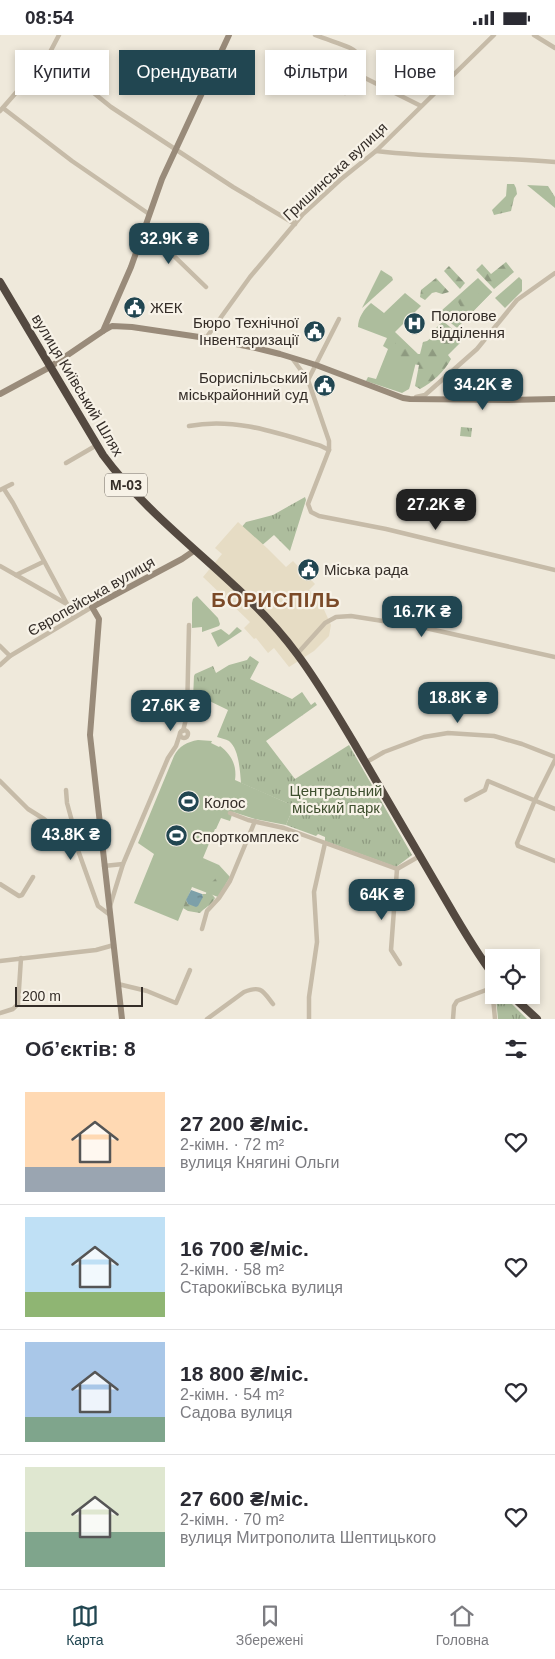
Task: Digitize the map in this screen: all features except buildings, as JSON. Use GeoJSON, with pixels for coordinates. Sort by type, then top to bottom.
{"type":"FeatureCollection","features":[{"type":"Feature","properties":{"kind":"highway","name":"вулиця Київський Шлях"},"geometry":{"type":"LineString","coordinates":[[0,282],[97,445],[119,476],[135,495],[266,618],[297,654],[318,684],[457,920],[485,962]]}},
{"type":"Feature","properties":{"kind":"highway"},"geometry":{"type":"LineString","coordinates":[[521,1004],[538,1019]]}},
{"type":"Feature","properties":{"kind":"street"},"geometry":{"type":"LineString","coordinates":[[51,50],[59,35]]}},
{"type":"Feature","properties":{"kind":"street"},"geometry":{"type":"LineString","coordinates":[[103,331],[131,267],[149,214],[175,150],[229,35]]}},
{"type":"Feature","properties":{"kind":"street"},"geometry":{"type":"LineString","coordinates":[[316,35],[354,50]]}},
{"type":"Feature","properties":{"kind":"street","name":"Гришинська вулиця"},"geometry":{"type":"LineString","coordinates":[[206,338],[250,277],[295,225],[340,180],[376,151],[494,35]]}},
{"type":"Feature","properties":{"kind":"street"},"geometry":{"type":"LineString","coordinates":[[534,35],[555,48]]}},
{"type":"Feature","properties":{"kind":"street"},"geometry":{"type":"LineString","coordinates":[[366,79],[421,107]]}},
{"type":"Feature","properties":{"kind":"street"},"geometry":{"type":"LineString","coordinates":[[15,93],[1,109],[149,214]]}},
{"type":"Feature","properties":{"kind":"street"},"geometry":{"type":"LineString","coordinates":[[96,95],[175,150],[295,225]]}},
{"type":"Feature","properties":{"kind":"street"},"geometry":{"type":"LineString","coordinates":[[376,151],[411,155],[489,157],[555,162]]}},
{"type":"Feature","properties":{"kind":"street"},"geometry":{"type":"LineString","coordinates":[[145,228],[206,287]]}},
{"type":"Feature","properties":{"kind":"street"},"geometry":{"type":"LineString","coordinates":[[410,399],[425,395],[438,384],[477,349],[517,300],[555,273]]}},
{"type":"Feature","properties":{"kind":"street"},"geometry":{"type":"LineString","coordinates":[[308,380],[339,319]]}},
{"type":"Feature","properties":{"kind":"street"},"geometry":{"type":"LineString","coordinates":[[0,394],[50,367],[103,331],[112,326],[119,325],[206,338],[272,352],[316,365],[403,398],[507,401],[555,399]]}},
{"type":"Feature","properties":{"kind":"street"},"geometry":{"type":"LineString","coordinates":[[292,358],[308,380],[329,441],[329,449],[308,504],[311,512],[319,516],[386,529],[555,570]]}},
{"type":"Feature","properties":{"kind":"street"},"geometry":{"type":"LineString","coordinates":[[189,426],[211,423],[253,426],[329,449]]}},
{"type":"Feature","properties":{"kind":"street"},"geometry":{"type":"LineString","coordinates":[[66,463],[97,445]]}},
{"type":"Feature","properties":{"kind":"street"},"geometry":{"type":"LineString","coordinates":[[12,484],[2,490],[32,539],[74,617]]}},
{"type":"Feature","properties":{"kind":"street","name":"Європейська вулиця"},"geometry":{"type":"LineString","coordinates":[[0,665],[74,617],[182,559],[195,550]]}},
{"type":"Feature","properties":{"kind":"street"},"geometry":{"type":"LineString","coordinates":[[16,575],[43,561]]}},
{"type":"Feature","properties":{"kind":"street"},"geometry":{"type":"LineString","coordinates":[[0,566],[66,603]]}},
{"type":"Feature","properties":{"kind":"street"},"geometry":{"type":"LineString","coordinates":[[92,607],[99,619],[90,735],[122,1019]]}},
{"type":"Feature","properties":{"kind":"street"},"geometry":{"type":"LineString","coordinates":[[297,654],[325,623],[336,617],[351,616],[421,627],[555,657]]}},
{"type":"Feature","properties":{"kind":"street"},"geometry":{"type":"LineString","coordinates":[[110,907],[123,864],[168,758],[183,732],[189,625]]}},
{"type":"Feature","properties":{"kind":"street"},"geometry":{"type":"LineString","coordinates":[[0,646],[10,657]]}},
{"type":"Feature","properties":{"kind":"street"},"geometry":{"type":"LineString","coordinates":[[176,746],[188,735],[183,732]]}},
{"type":"Feature","properties":{"kind":"street"},"geometry":{"type":"LineString","coordinates":[[365,763],[384,752],[416,740],[448,733],[494,736],[522,744],[555,758],[517,843],[518,846],[555,861]]}},
{"type":"Feature","properties":{"kind":"street"},"geometry":{"type":"LineString","coordinates":[[0,781],[28,809],[44,819],[61,834],[74,839]]}},
{"type":"Feature","properties":{"kind":"street"},"geometry":{"type":"LineString","coordinates":[[466,800],[485,790],[488,781],[555,809]]}},
{"type":"Feature","properties":{"kind":"street"},"geometry":{"type":"LineString","coordinates":[[66,790],[74,839],[98,906],[110,915]]}},
{"type":"Feature","properties":{"kind":"street"},"geometry":{"type":"LineString","coordinates":[[230,813],[284,828],[397,869],[420,857]]}},
{"type":"Feature","properties":{"kind":"street"},"geometry":{"type":"LineString","coordinates":[[202,929],[208,911],[219,899],[230,881],[255,821]]}},
{"type":"Feature","properties":{"kind":"street"},"geometry":{"type":"LineString","coordinates":[[309,1019],[309,997],[317,942],[314,892],[325,843]]}},
{"type":"Feature","properties":{"kind":"street"},"geometry":{"type":"LineString","coordinates":[[104,866],[123,864]]}},
{"type":"Feature","properties":{"kind":"street"},"geometry":{"type":"LineString","coordinates":[[397,869],[391,950],[400,964]]}},
{"type":"Feature","properties":{"kind":"street"},"geometry":{"type":"LineString","coordinates":[[0,884],[19,896],[22,895],[33,877]]}},
{"type":"Feature","properties":{"kind":"street"},"geometry":{"type":"LineString","coordinates":[[0,961],[96,950],[114,945]]}},
{"type":"Feature","properties":{"kind":"street"},"geometry":{"type":"LineString","coordinates":[[0,1013],[14,1009],[18,1004],[21,958]]}},
{"type":"Feature","properties":{"kind":"street"},"geometry":{"type":"LineString","coordinates":[[118,984],[147,991],[176,1003],[190,971]]}},
{"type":"Feature","properties":{"kind":"street"},"geometry":{"type":"LineString","coordinates":[[207,1019],[244,992],[252,989],[262,990],[272,1004]]}},
{"type":"Feature","properties":{"kind":"street"},"geometry":{"type":"LineString","coordinates":[[453,1019],[454,1006],[457,1001],[485,990]]}},
{"type":"Feature","properties":{"kind":"street"},"geometry":{"type":"LineString","coordinates":[[494,1004],[495,1019]]}},
{"type":"Feature","properties":{"kind":"green space"},"geometry":{"type":"Polygon","coordinates":[[[507,184],[514,184],[517,194],[511,211],[494,215],[492,210],[506,196],[507,184]]]}},
{"type":"Feature","properties":{"kind":"green space"},"geometry":{"type":"Polygon","coordinates":[[[527,185],[548,186],[555,197],[555,208],[527,185]]]}},
{"type":"Feature","properties":{"kind":"green space"},"geometry":{"type":"Polygon","coordinates":[[[506,262],[514,272],[494,289],[476,270],[482,264],[491,274],[506,262]]]}},
{"type":"Feature","properties":{"kind":"green space"},"geometry":{"type":"Polygon","coordinates":[[[449,266],[465,283],[460,289],[444,271],[449,266]]]}},
{"type":"Feature","properties":{"kind":"green space"},"geometry":{"type":"Polygon","coordinates":[[[381,270],[392,277],[393,280],[362,308],[381,270]]]}},
{"type":"Feature","properties":{"kind":"green space"},"geometry":{"type":"Polygon","coordinates":[[[519,277],[522,280],[522,291],[505,308],[495,298],[519,277]]]}},
{"type":"Feature","properties":{"kind":"green space"},"geometry":{"type":"Polygon","coordinates":[[[436,278],[449,292],[442,294],[432,293],[425,300],[420,297],[421,290],[436,278]]]}},
{"type":"Feature","properties":{"kind":"green space"},"geometry":{"type":"Polygon","coordinates":[[[478,278],[492,292],[457,328],[440,314],[441,311],[478,278]]]}},
{"type":"Feature","properties":{"kind":"green space"},"geometry":{"type":"Polygon","coordinates":[[[485,286],[492,292],[460,324],[452,319],[453,314],[462,309],[457,300],[459,296],[463,293],[471,303],[485,286]]]}},
{"type":"Feature","properties":{"kind":"green space"},"geometry":{"type":"Polygon","coordinates":[[[405,293],[421,306],[395,332],[418,354],[409,389],[402,393],[366,381],[368,377],[376,379],[388,349],[383,346],[387,338],[358,327],[362,314],[371,303],[384,313],[405,293]]]}},
{"type":"Feature","properties":{"kind":"green space"},"geometry":{"type":"Polygon","coordinates":[[[443,321],[463,338],[448,355],[451,359],[442,372],[420,389],[415,386],[419,365],[413,364],[410,368],[401,357],[395,344],[397,335],[417,354],[420,354],[423,342],[431,338],[431,333],[443,321]]]}},
{"type":"Feature","properties":{"kind":"green space"},"geometry":{"type":"Polygon","coordinates":[[[461,427],[472,428],[471,437],[460,436],[461,427]]]}},
{"type":"Feature","properties":{"kind":"green space"},"geometry":{"type":"Polygon","coordinates":[[[305,497],[306,500],[290,551],[274,535],[260,547],[240,529],[246,522],[273,515],[305,497]]]}},
{"type":"Feature","properties":{"kind":"green space"},"geometry":{"type":"Polygon","coordinates":[[[197,596],[218,618],[219,626],[202,632],[202,627],[192,628],[192,603],[193,599],[197,596]]]}},
{"type":"Feature","properties":{"kind":"green space"},"geometry":{"type":"Polygon","coordinates":[[[237,627],[242,631],[218,647],[211,633],[221,629],[229,635],[237,627]]]}},
{"type":"Feature","properties":{"kind":"green space","name":"Центральний міський парк"},"geometry":{"type":"Polygon","coordinates":[[[250,656],[259,662],[250,679],[292,699],[302,692],[311,705],[315,702],[317,705],[266,741],[295,779],[349,745],[412,855],[396,867],[325,841],[325,837],[318,834],[316,836],[286,825],[294,806],[241,783],[235,749],[229,741],[217,737],[228,710],[197,695],[196,698],[193,698],[194,676],[213,666],[216,673],[229,665],[247,660],[250,656]]]}},
{"type":"Feature","properties":{"kind":"green space","name":"Спорткомплекс"},"geometry":{"type":"Polygon","coordinates":[[[198,740],[212,741],[211,743],[220,746],[228,753],[233,761],[235,780],[294,806],[286,825],[255,819],[233,812],[230,821],[221,818],[203,858],[219,865],[230,877],[218,897],[192,887],[178,921],[134,903],[154,854],[138,843],[174,756],[184,745],[198,740]]]}},
{"type":"Feature","properties":{"kind":"green space"},"geometry":{"type":"Polygon","coordinates":[[[216,878],[222,879],[225,885],[218,893],[221,884],[214,885],[210,892],[215,898],[210,905],[200,913],[183,908],[186,900],[188,904],[203,897],[202,894],[206,894],[207,887],[216,878]]]}},
{"type":"Feature","properties":{"kind":"green space"},"geometry":{"type":"Polygon","coordinates":[[[497,1004],[512,1004],[527,1019],[498,1019],[497,1004]]]}},
{"type":"Feature","properties":{"kind":"shaded area"},"geometry":{"type":"Polygon","coordinates":[[[238,522],[286,567],[293,561],[315,584],[309,590],[321,603],[331,625],[329,636],[314,651],[289,667],[274,648],[268,653],[256,638],[254,639],[244,628],[250,622],[203,577],[222,554],[215,548],[238,522]]]}},
{"type":"Feature","properties":{"kind":"water"},"geometry":{"type":"Polygon","coordinates":[[[191,890],[202,894],[203,897],[196,907],[188,904],[186,900],[191,890]]]}},
{"type":"Feature","properties":{"kind":"place","name":"ЖЕК"},"geometry":{"type":"Point","coordinates":[134,307]}},
{"type":"Feature","properties":{"kind":"place","name":"Пологове відділення"},"geometry":{"type":"Point","coordinates":[415,324]}},
{"type":"Feature","properties":{"kind":"place","name":"Бюро Технічної Інвентаризації"},"geometry":{"type":"Point","coordinates":[315,331]}},
{"type":"Feature","properties":{"kind":"place","name":"Бориспільський міськрайонний суд"},"geometry":{"type":"Point","coordinates":[324,386]}},
{"type":"Feature","properties":{"kind":"place","name":"Міська рада"},"geometry":{"type":"Point","coordinates":[308,569]}},
{"type":"Feature","properties":{"kind":"place","name":"Колос"},"geometry":{"type":"Point","coordinates":[188,802]}},
{"type":"Feature","properties":{"kind":"place","name":"Спорткомплекс"},"geometry":{"type":"Point","coordinates":[176,836]}},
{"type":"Feature","properties":{"kind":"district","name":"БОРИСПІЛЬ"},"geometry":{"type":"Point","coordinates":[276,600]}}]}
